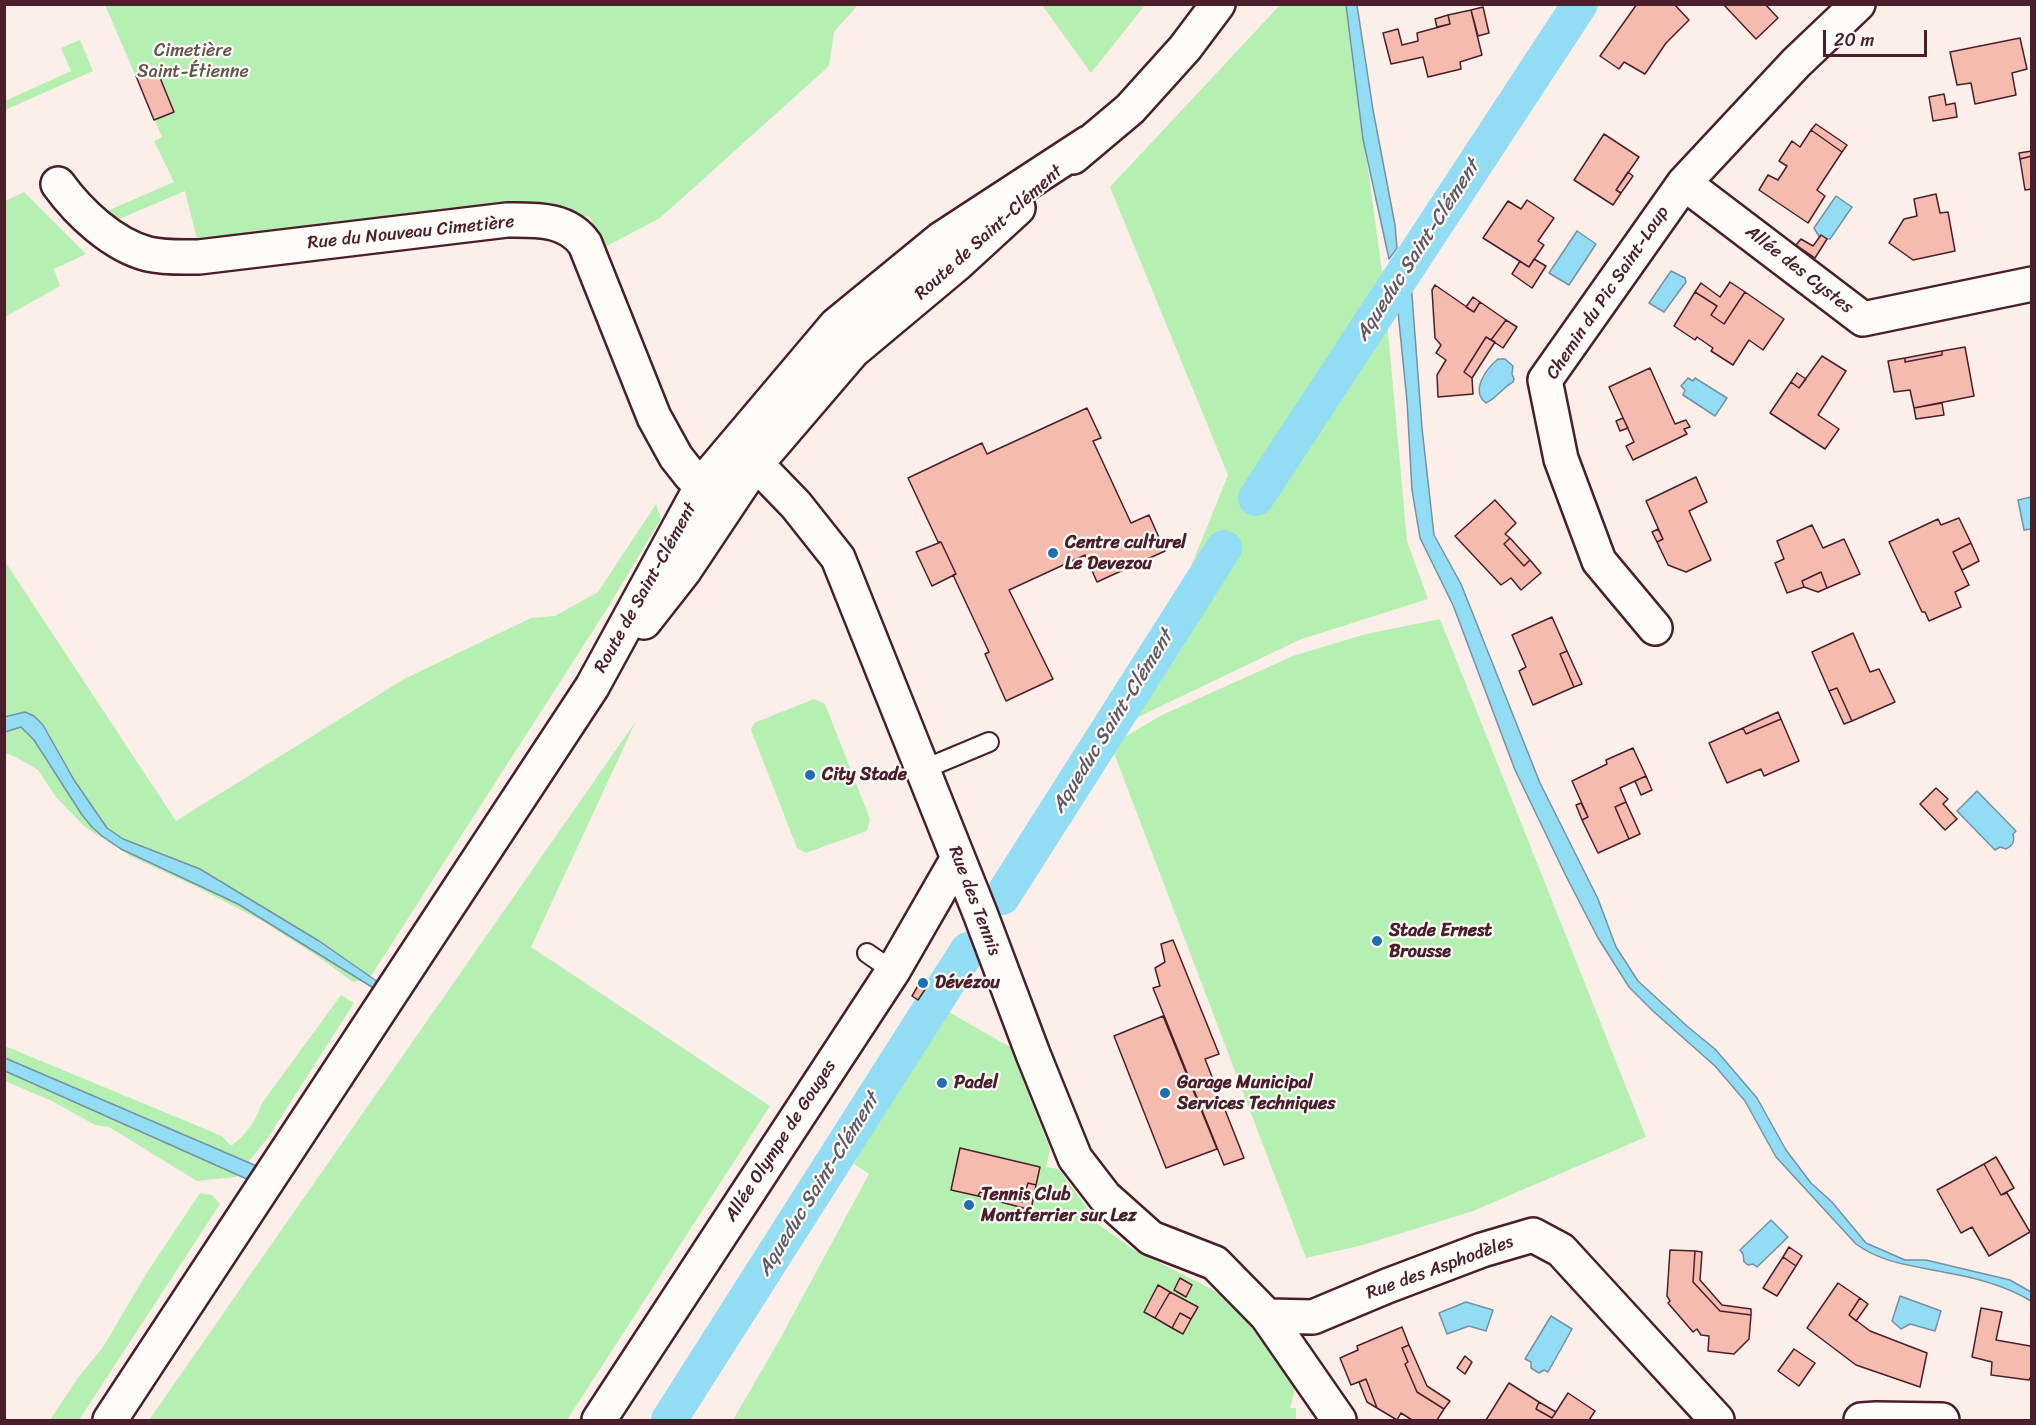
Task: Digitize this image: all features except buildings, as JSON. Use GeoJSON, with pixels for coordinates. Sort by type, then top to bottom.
{"type":"FeatureCollection","features":[{"type":"Feature","properties":{"kind":"street","name":"Route de Saint-Clément"},"geometry":{"type":"LineString","coordinates":[[592,687],[684,572],[752,469],[853,351],[957,264],[1088,143],[1130,109],[1185,48],[1218,4]]}},
{"type":"Feature","properties":{"kind":"street","name":"Chemin du Pic Saint-Loup"},"geometry":{"type":"LineString","coordinates":[[1656,628],[1599,561],[1561,459],[1545,380],[1684,183],[1796,63],[1858,4]]}},
{"type":"Feature","properties":{"kind":"street","name":"Route de Saint-Clément"},"geometry":{"type":"LineString","coordinates":[[592,687],[705,480],[836,325],[941,239],[1088,143]]}},
{"type":"Feature","properties":{"kind":"street","name":"Allée des Cystes"},"geometry":{"type":"LineString","coordinates":[[1684,183],[1863,320],[2031,284]]}},
{"type":"Feature","properties":{"kind":"street","name":"Rue du Nouveau Cimetière"},"geometry":{"type":"LineString","coordinates":[[58,184],[67,197],[107,232],[129,247],[147,254],[166,257],[199,257],[498,220],[533,220],[566,227],[574,231],[585,244],[665,440],[691,476],[705,480]]}},
{"type":"Feature","properties":{"kind":"street"},"geometry":{"type":"LineString","coordinates":[[705,480],[752,469]]}},
{"type":"Feature","properties":{"kind":"street","name":"Rue des Tennis"},"geometry":{"type":"LineString","coordinates":[[752,469],[768,476],[773,481],[796,505],[838,558],[958,858],[1029,1017],[1075,1158],[1105,1197],[1151,1238],[1215,1263],[1267,1316],[1339,1420]]}},
{"type":"Feature","properties":{"kind":"street"},"geometry":{"type":"LineString","coordinates":[[110,1420],[592,687]]}},
{"type":"Feature","properties":{"kind":"street","name":"Allée Olympe de Gouges"},"geometry":{"type":"LineString","coordinates":[[599,1420],[880,962],[958,858]]}},
{"type":"Feature","properties":{"kind":"street","name":"Rue des Asphodèles"},"geometry":{"type":"LineString","coordinates":[[1267,1316],[1313,1317],[1386,1286],[1482,1250],[1533,1235],[1561,1250],[1717,1420]]}},
{"type":"Feature","properties":{"kind":"street"},"geometry":{"type":"LineString","coordinates":[[1861,1420],[1942,1420]]}},
{"type":"Feature","properties":{"kind":"lane"},"geometry":{"type":"LineString","coordinates":[[922,770],[989,742]]}},
{"type":"Feature","properties":{"kind":"green space","name":"Cimetière Saint-Étienne"},"geometry":{"type":"Polygon","coordinates":[[[105,5],[858,5],[834,32],[829,66],[660,218],[603,248],[590,217],[487,204],[198,243],[185,191],[119,219],[107,211],[174,182],[154,141],[162,137],[105,5]]]}},
{"type":"Feature","properties":{"kind":"green space"},"geometry":{"type":"Polygon","coordinates":[[[1042,5],[1145,5],[1091,73],[1042,5]]]}},
{"type":"Feature","properties":{"kind":"green space"},"geometry":{"type":"Polygon","coordinates":[[[1280,5],[1346,5],[1384,287],[1407,541],[1428,599],[1299,640],[1128,722],[1228,475],[1110,187],[1280,5]]]}},
{"type":"Feature","properties":{"kind":"green space"},"geometry":{"type":"Polygon","coordinates":[[[80,40],[93,71],[5,110],[5,101],[71,71],[61,48],[80,40]]]}},
{"type":"Feature","properties":{"kind":"green space"},"geometry":{"type":"Polygon","coordinates":[[[24,192],[86,254],[54,269],[60,286],[5,317],[5,201],[24,192]]]}},
{"type":"Feature","properties":{"kind":"green space"},"geometry":{"type":"Polygon","coordinates":[[[656,504],[661,519],[607,609],[369,979],[353,982],[264,922],[195,886],[130,856],[85,827],[56,797],[38,770],[5,753],[4,560],[176,821],[404,679],[531,618],[555,616],[598,592],[656,504]]]}},
{"type":"Feature","properties":{"kind":"green space","name":"Stade Ernest Brousse"},"geometry":{"type":"Polygon","coordinates":[[[1440,619],[1646,1137],[1473,1211],[1363,1245],[1306,1258],[1111,745],[1162,715],[1293,656],[1366,634],[1440,619]]]}},
{"type":"Feature","properties":{"kind":"green space","name":"City Stade"},"geometry":{"type":"Polygon","coordinates":[[[814,699],[825,704],[870,819],[867,831],[806,853],[797,848],[751,730],[754,723],[814,699]]]}},
{"type":"Feature","properties":{"kind":"green space"},"geometry":{"type":"Polygon","coordinates":[[[636,721],[531,947],[770,1106],[567,1420],[149,1420],[636,721]]]}},
{"type":"Feature","properties":{"kind":"green space"},"geometry":{"type":"Polygon","coordinates":[[[341,995],[354,1003],[267,1139],[236,1177],[197,1181],[109,1127],[95,1125],[52,1101],[5,1081],[5,1046],[222,1136],[231,1146],[250,1127],[262,1103],[341,995]]]}},
{"type":"Feature","properties":{"kind":"green space","name":"Tennis Club Montferrier sur Lez"},"geometry":{"type":"Polygon","coordinates":[[[942,1008],[1010,1047],[1050,1149],[1046,1167],[1059,1169],[1099,1225],[1134,1250],[1212,1289],[1276,1340],[1295,1390],[1290,1408],[1296,1408],[1296,1420],[733,1420],[780,1339],[869,1174],[854,1164],[942,1008]]]}},
{"type":"Feature","properties":{"kind":"green space"},"geometry":{"type":"Polygon","coordinates":[[[200,1193],[212,1195],[220,1204],[79,1420],[50,1420],[77,1379],[103,1347],[148,1271],[200,1193]]]}},
{"type":"Feature","properties":{"kind":"water"},"geometry":{"type":"Polygon","coordinates":[[[1346,5],[1357,5],[1373,110],[1395,225],[1397,248],[1389,259],[1363,139],[1346,5]]]}},
{"type":"Feature","properties":{"kind":"water"},"geometry":{"type":"Polygon","coordinates":[[[1836,196],[1852,207],[1830,239],[1820,238],[1814,228],[1836,196]]]}},
{"type":"Feature","properties":{"kind":"water"},"geometry":{"type":"Polygon","coordinates":[[[1577,231],[1596,244],[1569,285],[1549,273],[1577,231]]]}},
{"type":"Feature","properties":{"kind":"water"},"geometry":{"type":"Polygon","coordinates":[[[1671,271],[1685,278],[1686,282],[1664,312],[1649,303],[1671,271]]]}},
{"type":"Feature","properties":{"kind":"water"},"geometry":{"type":"Polygon","coordinates":[[[1411,282],[1422,428],[1434,535],[1461,584],[1540,783],[1598,899],[1616,947],[1638,981],[1715,1049],[1757,1098],[1786,1150],[1811,1183],[1832,1202],[1866,1243],[1905,1260],[1926,1260],[2010,1280],[2031,1292],[2031,1301],[2012,1291],[1980,1280],[1889,1260],[1866,1251],[1856,1244],[1776,1157],[1745,1101],[1715,1066],[1629,987],[1598,938],[1515,770],[1453,605],[1420,538],[1412,490],[1407,401],[1397,302],[1411,282]]]}},
{"type":"Feature","properties":{"kind":"water"},"geometry":{"type":"Polygon","coordinates":[[[1498,359],[1505,359],[1513,366],[1514,379],[1486,403],[1481,398],[1480,386],[1489,368],[1498,359]]]}},
{"type":"Feature","properties":{"kind":"water"},"geometry":{"type":"Polygon","coordinates":[[[1688,378],[1693,381],[1695,378],[1727,398],[1715,416],[1683,395],[1685,390],[1681,386],[1688,378]]]}},
{"type":"Feature","properties":{"kind":"water"},"geometry":{"type":"Polygon","coordinates":[[[2031,497],[2031,529],[2024,530],[2018,500],[2031,497]]]}},
{"type":"Feature","properties":{"kind":"water"},"geometry":{"type":"Polygon","coordinates":[[[25,712],[34,716],[43,725],[74,780],[107,828],[123,839],[200,869],[319,941],[378,982],[375,989],[238,904],[121,849],[102,836],[82,815],[34,740],[21,727],[5,732],[4,717],[25,712]]]}},
{"type":"Feature","properties":{"kind":"water"},"geometry":{"type":"Polygon","coordinates":[[[1977,791],[2016,831],[2013,834],[2013,843],[2006,849],[2000,847],[1995,850],[1957,811],[1977,791]]]}},
{"type":"Feature","properties":{"kind":"water"},"geometry":{"type":"Polygon","coordinates":[[[5,1058],[259,1167],[249,1180],[5,1071],[5,1058]]]}},
{"type":"Feature","properties":{"kind":"water"},"geometry":{"type":"Polygon","coordinates":[[[1771,1220],[1788,1237],[1757,1267],[1753,1264],[1748,1265],[1744,1262],[1740,1250],[1771,1220]]]}},
{"type":"Feature","properties":{"kind":"water"},"geometry":{"type":"Polygon","coordinates":[[[1900,1296],[1941,1311],[1935,1331],[1910,1324],[1901,1329],[1892,1321],[1900,1296]]]}},
{"type":"Feature","properties":{"kind":"water"},"geometry":{"type":"Polygon","coordinates":[[[1466,1302],[1493,1310],[1486,1331],[1469,1326],[1447,1334],[1439,1313],[1466,1302]]]}},
{"type":"Feature","properties":{"kind":"water"},"geometry":{"type":"Polygon","coordinates":[[[1551,1316],[1572,1329],[1548,1372],[1544,1370],[1539,1373],[1531,1368],[1531,1362],[1525,1359],[1551,1316]]]}},
{"type":"Feature","properties":{"kind":"waterway","name":"Aqueduc Saint-Clément"},"geometry":{"type":"LineString","coordinates":[[1256,498],[1580,4]]}},
{"type":"Feature","properties":{"kind":"waterway","name":"Aqueduc Saint-Clément"},"geometry":{"type":"LineString","coordinates":[[1002,897],[1224,548]]}},
{"type":"Feature","properties":{"kind":"waterway","name":"Aqueduc Saint-Clément"},"geometry":{"type":"LineString","coordinates":[[669,1420],[968,950]]}},
{"type":"Feature","properties":{"kind":"place","name":"Centre culturel Le Devezou"},"geometry":{"type":"Point","coordinates":[1053,553]}},
{"type":"Feature","properties":{"kind":"place","name":"City Stade"},"geometry":{"type":"Point","coordinates":[810,775]}},
{"type":"Feature","properties":{"kind":"place","name":"Stade Ernest Brousse"},"geometry":{"type":"Point","coordinates":[1377,941]}},
{"type":"Feature","properties":{"kind":"place","name":"Dévézou"},"geometry":{"type":"Point","coordinates":[923,983]}},
{"type":"Feature","properties":{"kind":"place","name":"Padel"},"geometry":{"type":"Point","coordinates":[942,1083]}},
{"type":"Feature","properties":{"kind":"place","name":"Garage Municipal Services Techniques"},"geometry":{"type":"Point","coordinates":[1165,1093]}},
{"type":"Feature","properties":{"kind":"place","name":"Tennis Club Montferrier sur Lez"},"geometry":{"type":"Point","coordinates":[969,1205]}}]}
